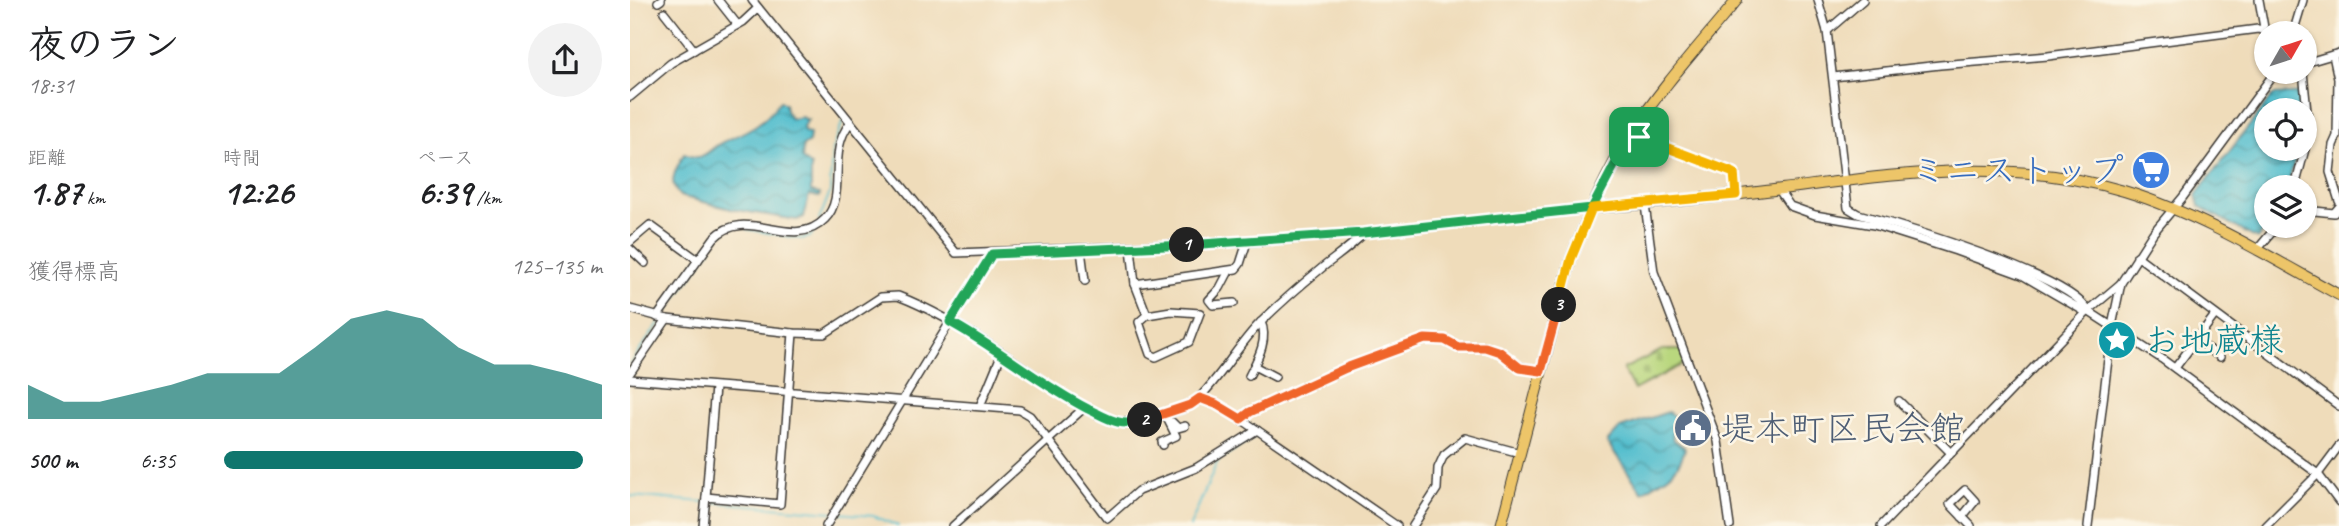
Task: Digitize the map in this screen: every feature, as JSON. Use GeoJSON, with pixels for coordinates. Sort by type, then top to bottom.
{"type":"FeatureCollection","features":[{"type":"Feature","properties":{"kind":"main road"},"geometry":{"type":"LineString","coordinates":[[1501,526],[1571,259],[1592,208],[1631,134],[1737,0]]}},
{"type":"Feature","properties":{"kind":"main road"},"geometry":{"type":"LineString","coordinates":[[1592,208],[1645,205],[1952,169],[2011,170],[2074,179],[2122,190],[2174,209],[2339,295]]}},
{"type":"Feature","properties":{"kind":"street"},"geometry":{"type":"LineString","coordinates":[[718,0],[737,24]]}},
{"type":"Feature","properties":{"kind":"street"},"geometry":{"type":"LineString","coordinates":[[752,0],[956,254],[1247,242],[1363,233],[1592,208]]}},
{"type":"Feature","properties":{"kind":"street"},"geometry":{"type":"LineString","coordinates":[[1818,0],[1827,31],[1848,208],[1858,214],[1940,238],[2033,273],[2078,300],[2088,311]]}},
{"type":"Feature","properties":{"kind":"street"},"geometry":{"type":"LineString","coordinates":[[1827,31],[1863,0]]}},
{"type":"Feature","properties":{"kind":"street"},"geometry":{"type":"LineString","coordinates":[[2259,0],[2263,21]]}},
{"type":"Feature","properties":{"kind":"street"},"geometry":{"type":"LineString","coordinates":[[2296,21],[2302,0]]}},
{"type":"Feature","properties":{"kind":"street"},"geometry":{"type":"LineString","coordinates":[[630,97],[671,63],[737,24],[758,8]]}},
{"type":"Feature","properties":{"kind":"street"},"geometry":{"type":"LineString","coordinates":[[664,12],[694,50]]}},
{"type":"Feature","properties":{"kind":"street"},"geometry":{"type":"LineString","coordinates":[[1833,77],[2048,56],[2254,30]]}},
{"type":"Feature","properties":{"kind":"street"},"geometry":{"type":"LineString","coordinates":[[2317,60],[2336,54],[2337,136],[2330,164],[2339,201]]}},
{"type":"Feature","properties":{"kind":"street"},"geometry":{"type":"LineString","coordinates":[[2088,526],[2112,326],[2121,283],[2137,256],[2266,84]]}},
{"type":"Feature","properties":{"kind":"street"},"geometry":{"type":"LineString","coordinates":[[657,317],[715,237],[731,226],[747,225],[795,233],[805,231],[825,219],[831,210],[835,194],[837,151],[850,123]]}},
{"type":"Feature","properties":{"kind":"street"},"geometry":{"type":"LineString","coordinates":[[1631,134],[1734,173],[1736,195]]}},
{"type":"Feature","properties":{"kind":"street"},"geometry":{"type":"LineString","coordinates":[[1779,190],[1790,206],[1815,215],[1874,225],[1956,251],[2022,275],[2088,311],[2175,368],[2318,474],[2339,502]]}},
{"type":"Feature","properties":{"kind":"street"},"geometry":{"type":"LineString","coordinates":[[1645,205],[1654,272],[1718,441],[1730,526]]}},
{"type":"Feature","properties":{"kind":"street"},"geometry":{"type":"LineString","coordinates":[[2317,211],[2334,213],[2339,207]]}},
{"type":"Feature","properties":{"kind":"street"},"geometry":{"type":"LineString","coordinates":[[630,242],[646,226],[651,226],[698,260]]}},
{"type":"Feature","properties":{"kind":"street"},"geometry":{"type":"LineString","coordinates":[[630,309],[667,319],[824,334],[869,304],[889,296],[906,300],[950,322],[1085,407],[1116,422],[1136,423],[1190,405],[1200,398],[1218,378],[1242,342],[1261,322],[1363,233]]}},
{"type":"Feature","properties":{"kind":"street"},"geometry":{"type":"LineString","coordinates":[[2257,250],[2267,238]]}},
{"type":"Feature","properties":{"kind":"street"},"geometry":{"type":"LineString","coordinates":[[1135,284],[1236,269],[1247,242]]}},
{"type":"Feature","properties":{"kind":"street"},"geometry":{"type":"LineString","coordinates":[[1131,248],[1135,284],[1147,316]]}},
{"type":"Feature","properties":{"kind":"street"},"geometry":{"type":"LineString","coordinates":[[630,249],[645,263]]}},
{"type":"Feature","properties":{"kind":"street"},"geometry":{"type":"LineString","coordinates":[[1081,250],[1085,281]]}},
{"type":"Feature","properties":{"kind":"street"},"geometry":{"type":"LineString","coordinates":[[826,526],[992,254]]}},
{"type":"Feature","properties":{"kind":"street"},"geometry":{"type":"LineString","coordinates":[[2137,256],[2339,406]]}},
{"type":"Feature","properties":{"kind":"street"},"geometry":{"type":"LineString","coordinates":[[1228,271],[1220,288],[1209,300],[1213,305],[1234,303]]}},
{"type":"Feature","properties":{"kind":"street"},"geometry":{"type":"LineString","coordinates":[[1881,526],[2088,311],[2121,283]]}},
{"type":"Feature","properties":{"kind":"street"},"geometry":{"type":"LineString","coordinates":[[1171,311],[1200,313],[1189,342],[1156,357],[1150,354],[1139,323],[1147,316],[1171,311]]}},
{"type":"Feature","properties":{"kind":"street"},"geometry":{"type":"LineString","coordinates":[[2175,368],[2215,314]]}},
{"type":"Feature","properties":{"kind":"street"},"geometry":{"type":"LineString","coordinates":[[630,373],[667,319]]}},
{"type":"Feature","properties":{"kind":"street"},"geometry":{"type":"LineString","coordinates":[[1249,376],[1263,346],[1264,328],[1261,322]]}},
{"type":"Feature","properties":{"kind":"street"},"geometry":{"type":"LineString","coordinates":[[706,497],[780,504],[793,332]]}},
{"type":"Feature","properties":{"kind":"street"},"geometry":{"type":"LineString","coordinates":[[1241,419],[1250,412],[1346,368],[1425,339],[1445,340],[1458,347],[1485,347],[1500,352],[1520,368],[1541,371]]}},
{"type":"Feature","properties":{"kind":"street"},"geometry":{"type":"LineString","coordinates":[[2196,340],[2220,357]]}},
{"type":"Feature","properties":{"kind":"street"},"geometry":{"type":"LineString","coordinates":[[979,406],[1002,353]]}},
{"type":"Feature","properties":{"kind":"street"},"geometry":{"type":"LineString","coordinates":[[1254,366],[1275,377]]}},
{"type":"Feature","properties":{"kind":"street"},"geometry":{"type":"LineString","coordinates":[[630,379],[1020,410],[1030,416],[1107,518],[1138,491],[1196,468],[1257,430]]}},
{"type":"Feature","properties":{"kind":"street"},"geometry":{"type":"LineString","coordinates":[[703,526],[715,387]]}},
{"type":"Feature","properties":{"kind":"street"},"geometry":{"type":"LineString","coordinates":[[1200,398],[1241,419],[1397,526]]}},
{"type":"Feature","properties":{"kind":"street"},"geometry":{"type":"LineString","coordinates":[[1899,401],[1951,453]]}},
{"type":"Feature","properties":{"kind":"street"},"geometry":{"type":"LineString","coordinates":[[953,526],[1085,407]]}},
{"type":"Feature","properties":{"kind":"street"},"geometry":{"type":"LineString","coordinates":[[1166,413],[1173,426],[1185,426]]}},
{"type":"Feature","properties":{"kind":"street"},"geometry":{"type":"LineString","coordinates":[[1163,444],[1162,442],[1176,436],[1166,413]]}},
{"type":"Feature","properties":{"kind":"street"},"geometry":{"type":"LineString","coordinates":[[1413,526],[1437,489],[1438,468],[1444,454],[1465,438],[1520,453]]}},
{"type":"Feature","properties":{"kind":"street"},"geometry":{"type":"LineString","coordinates":[[2266,526],[2318,474],[2339,446]]}},
{"type":"Feature","properties":{"kind":"street"},"geometry":{"type":"LineString","coordinates":[[1962,517],[1971,526]]}},
{"type":"Feature","properties":{"kind":"green space"},"geometry":{"type":"Polygon","coordinates":[[[1662,350],[1681,350],[1685,363],[1634,390],[1623,369],[1662,350]]]}},
{"type":"Feature","properties":{"kind":"water"},"geometry":{"type":"Polygon","coordinates":[[[2301,93],[2301,98],[2271,98],[2273,95],[2301,93]]]}},
{"type":"Feature","properties":{"kind":"water"},"geometry":{"type":"Polygon","coordinates":[[[780,101],[785,104],[791,119],[801,117],[808,120],[803,126],[804,132],[810,133],[809,142],[803,146],[802,159],[811,166],[811,192],[820,194],[819,197],[809,195],[804,217],[797,220],[731,209],[680,196],[673,180],[684,154],[702,156],[767,117],[780,101]]]}},
{"type":"Feature","properties":{"kind":"water"},"geometry":{"type":"Polygon","coordinates":[[[2254,120],[2254,161],[2295,161],[2291,175],[2254,175],[2254,237],[2199,206],[2196,195],[2254,120]]]}},
{"type":"Feature","properties":{"kind":"water"},"geometry":{"type":"Polygon","coordinates":[[[1668,412],[1675,417],[1673,439],[1685,448],[1674,470],[1642,492],[1607,442],[1620,428],[1668,412]]]}},
{"type":"Feature","properties":{"kind":"waterway"},"geometry":{"type":"LineString","coordinates":[[819,220],[830,192],[832,150],[843,121]]}},
{"type":"Feature","properties":{"kind":"waterway"},"geometry":{"type":"LineString","coordinates":[[747,229],[801,239],[810,237],[815,229]]}},
{"type":"Feature","properties":{"kind":"waterway"},"geometry":{"type":"LineString","coordinates":[[666,312],[711,249]]}},
{"type":"Feature","properties":{"kind":"waterway"},"geometry":{"type":"LineString","coordinates":[[630,364],[660,322]]}},
{"type":"Feature","properties":{"kind":"waterway"},"geometry":{"type":"LineString","coordinates":[[1190,526],[1218,460],[1255,437]]}},
{"type":"Feature","properties":{"kind":"waterway"},"geometry":{"type":"LineString","coordinates":[[630,496],[704,502]]}},
{"type":"Feature","properties":{"kind":"waterway"},"geometry":{"type":"LineString","coordinates":[[709,502],[833,512]]}},
{"type":"Feature","properties":{"kind":"waterway"},"geometry":{"type":"LineString","coordinates":[[838,513],[874,516],[898,526]]}},
{"type":"Feature","properties":{"kind":"place","name":"ミニストップ"},"geometry":{"type":"Point","coordinates":[2151,170]}},
{"type":"Feature","properties":{"kind":"place","name":"お地蔵様"},"geometry":{"type":"Point","coordinates":[2117,340]}},
{"type":"Feature","properties":{"kind":"place","name":"堤本町区民会館"},"geometry":{"type":"Point","coordinates":[1693,428]}},
{"type":"Feature","properties":{"kind":"route"},"geometry":{"type":"LineString","coordinates":[[1639,137],[1631,134],[1592,208],[1363,233],[1247,242],[992,254],[950,322],[988,344],[1061,394],[1116,422],[1136,423],[1190,405],[1200,398],[1241,419],[1250,412],[1346,368],[1425,339],[1445,340],[1458,347],[1485,347],[1500,352],[1520,368],[1541,371],[1571,259],[1592,208],[1736,195],[1734,173],[1639,137]]}}]}
